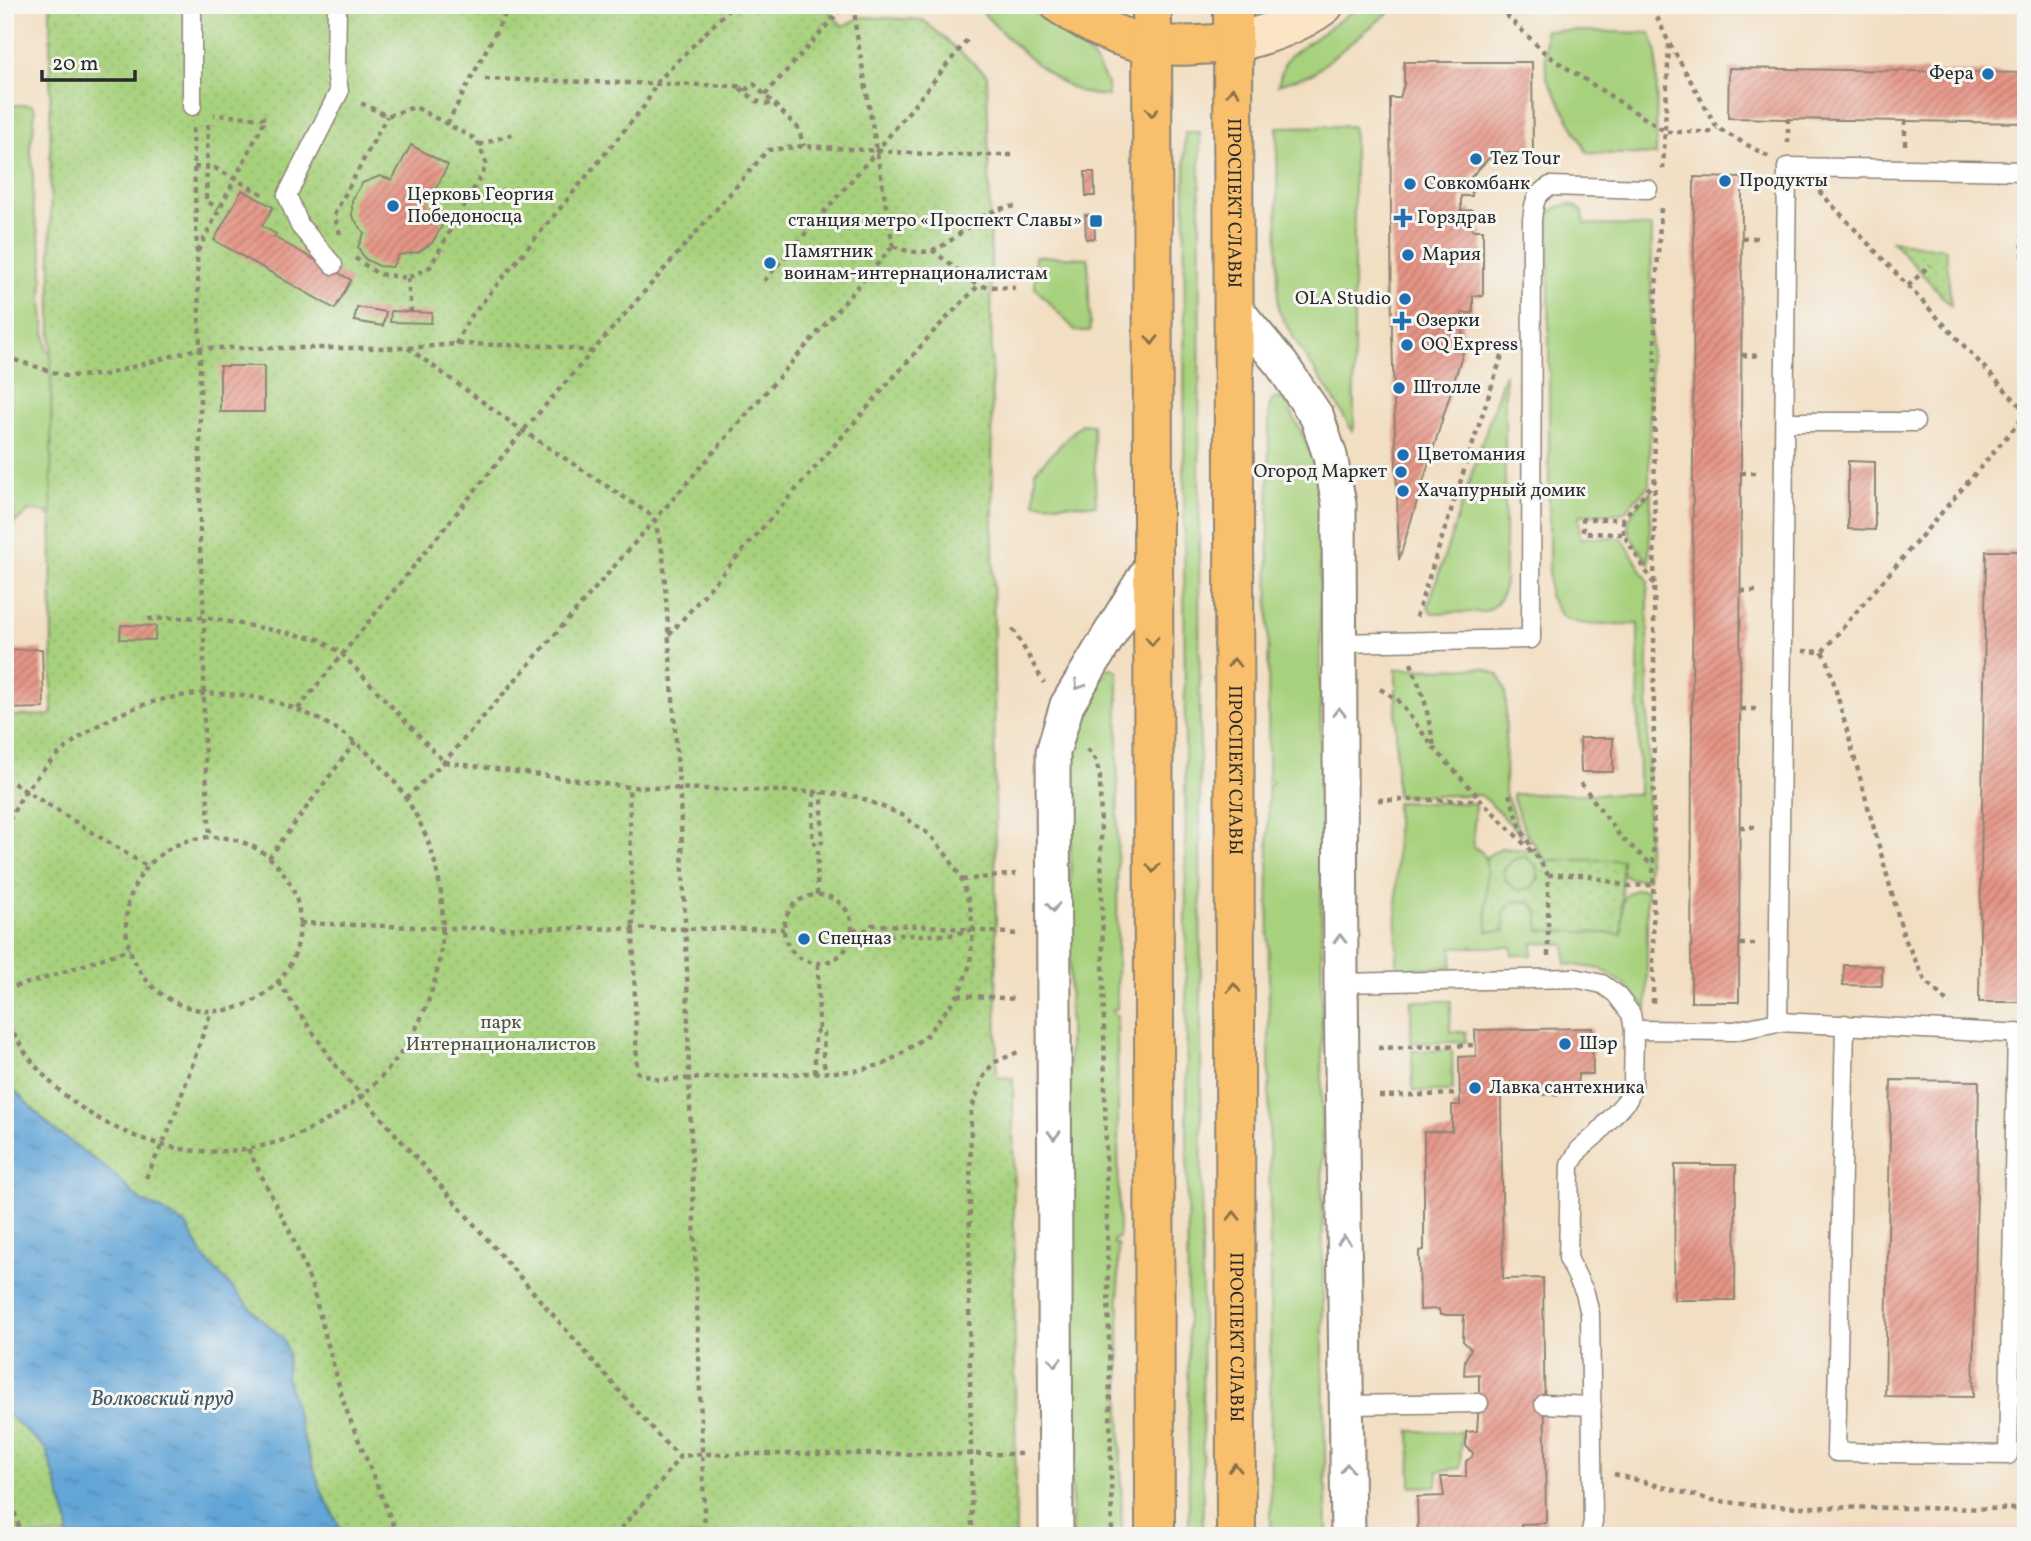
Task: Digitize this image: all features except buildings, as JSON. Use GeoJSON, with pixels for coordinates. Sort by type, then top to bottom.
{"type":"FeatureCollection","features":[{"type":"Feature","properties":{"kind":"main road"},"geometry":{"type":"LineString","coordinates":[[1061,5],[1080,18],[1115,34],[1152,44],[1233,44],[1264,36],[1293,24],[1324,5]]}},
{"type":"Feature","properties":{"kind":"main road"},"geometry":{"type":"LineString","coordinates":[[1152,5],[1155,1536]]}},
{"type":"Feature","properties":{"kind":"main road","name":"ПРОСПЕКТ СЛАВЫ"},"geometry":{"type":"LineString","coordinates":[[1233,5],[1236,1536]]}},
{"type":"Feature","properties":{"kind":"street"},"geometry":{"type":"LineString","coordinates":[[1234,307],[1282,365],[1317,417],[1330,456],[1339,505],[1338,643],[1348,1536]]}},
{"type":"Feature","properties":{"kind":"street"},"geometry":{"type":"LineString","coordinates":[[1056,1536],[1053,752],[1067,705],[1152,564]]}},
{"type":"Feature","properties":{"kind":"lane"},"geometry":{"type":"LineString","coordinates":[[192,5],[192,106]]}},
{"type":"Feature","properties":{"kind":"lane"},"geometry":{"type":"LineString","coordinates":[[333,265],[300,226],[287,195],[339,92],[336,70],[337,5]]}},
{"type":"Feature","properties":{"kind":"lane"},"geometry":{"type":"LineString","coordinates":[[1778,1022],[1787,167],[2026,171]]}},
{"type":"Feature","properties":{"kind":"lane"},"geometry":{"type":"LineString","coordinates":[[1338,643],[1531,639],[1534,204],[1539,192],[1550,187],[1648,189]]}},
{"type":"Feature","properties":{"kind":"lane"},"geometry":{"type":"LineString","coordinates":[[1785,422],[1915,422]]}},
{"type":"Feature","properties":{"kind":"lane"},"geometry":{"type":"LineString","coordinates":[[1341,983],[1575,978],[1602,984],[1616,994],[1631,1014],[1634,1030],[1633,1087],[1621,1110],[1579,1150],[1570,1165],[1568,1258],[1585,1293],[1590,1314],[1593,1521],[1590,1536]]}},
{"type":"Feature","properties":{"kind":"lane"},"geometry":{"type":"LineString","coordinates":[[1634,1030],[1734,1031],[1778,1022],[1845,1024],[2021,1033],[2008,1455],[1836,1452],[1845,1024]]}},
{"type":"Feature","properties":{"kind":"lane"},"geometry":{"type":"LineString","coordinates":[[1346,1405],[1479,1403]]}},
{"type":"Feature","properties":{"kind":"lane"},"geometry":{"type":"LineString","coordinates":[[1544,1404],[1592,1406]]}},
{"type":"Feature","properties":{"kind":"path"},"geometry":{"type":"LineString","coordinates":[[447,124],[510,5]]}},
{"type":"Feature","properties":{"kind":"path"},"geometry":{"type":"LineString","coordinates":[[456,344],[468,320],[646,104],[656,83],[733,5]]}},
{"type":"Feature","properties":{"kind":"path"},"geometry":{"type":"LineString","coordinates":[[765,96],[845,5]]}},
{"type":"Feature","properties":{"kind":"path"},"geometry":{"type":"LineString","coordinates":[[855,5],[855,24],[893,246]]}},
{"type":"Feature","properties":{"kind":"path"},"geometry":{"type":"LineString","coordinates":[[1506,15],[1547,55],[1666,132],[1710,132],[1717,128]]}},
{"type":"Feature","properties":{"kind":"path"},"geometry":{"type":"LineString","coordinates":[[1657,17],[1717,128],[1787,167],[1816,188],[2026,411],[2022,419],[1822,652]]}},
{"type":"Feature","properties":{"kind":"path"},"geometry":{"type":"LineString","coordinates":[[764,281],[876,152],[967,40]]}},
{"type":"Feature","properties":{"kind":"path"},"geometry":{"type":"LineString","coordinates":[[1663,177],[1669,43]]}},
{"type":"Feature","properties":{"kind":"path"},"geometry":{"type":"LineString","coordinates":[[485,79],[736,86],[747,89],[754,84],[798,128],[804,146]]}},
{"type":"Feature","properties":{"kind":"path"},"geometry":{"type":"LineString","coordinates":[[736,86],[756,101],[776,106]]}},
{"type":"Feature","properties":{"kind":"path"},"geometry":{"type":"LineString","coordinates":[[339,92],[387,116]]}},
{"type":"Feature","properties":{"kind":"path"},"geometry":{"type":"LineString","coordinates":[[192,106],[200,348],[200,547],[210,837]]}},
{"type":"Feature","properties":{"kind":"path"},"geometry":{"type":"LineString","coordinates":[[342,239],[334,215],[387,116],[415,107],[477,140],[487,165],[430,267],[408,278],[378,274],[351,256]]}},
{"type":"Feature","properties":{"kind":"path"},"geometry":{"type":"LineString","coordinates":[[197,252],[267,118],[208,114],[206,201],[219,208]]}},
{"type":"Feature","properties":{"kind":"path"},"geometry":{"type":"LineString","coordinates":[[479,145],[513,134]]}},
{"type":"Feature","properties":{"kind":"path"},"geometry":{"type":"LineString","coordinates":[[298,709],[523,430],[768,150],[804,146],[942,155],[1015,155]]}},
{"type":"Feature","properties":{"kind":"path"},"geometry":{"type":"LineString","coordinates":[[194,167],[215,168],[274,201],[287,195]]}},
{"type":"Feature","properties":{"kind":"path"},"geometry":{"type":"LineString","coordinates":[[1653,1030],[1655,305],[1661,202]]}},
{"type":"Feature","properties":{"kind":"path"},"geometry":{"type":"LineString","coordinates":[[893,246],[911,254],[932,250],[947,244],[990,212],[1015,206]]}},
{"type":"Feature","properties":{"kind":"path"},"geometry":{"type":"LineString","coordinates":[[2021,213],[2026,343]]}},
{"type":"Feature","properties":{"kind":"path"},"geometry":{"type":"LineString","coordinates":[[407,798],[444,762],[654,517],[893,246]]}},
{"type":"Feature","properties":{"kind":"path"},"geometry":{"type":"LineString","coordinates":[[932,250],[978,286],[1015,288]]}},
{"type":"Feature","properties":{"kind":"path"},"geometry":{"type":"LineString","coordinates":[[1908,286],[1930,265]]}},
{"type":"Feature","properties":{"kind":"path"},"geometry":{"type":"LineString","coordinates":[[408,278],[411,312]]}},
{"type":"Feature","properties":{"kind":"path"},"geometry":{"type":"LineString","coordinates":[[668,636],[909,357],[978,286]]}},
{"type":"Feature","properties":{"kind":"path"},"geometry":{"type":"LineString","coordinates":[[5,357],[66,376],[104,374],[200,348],[408,348],[456,344],[555,346],[593,352]]}},
{"type":"Feature","properties":{"kind":"path"},"geometry":{"type":"LineString","coordinates":[[1414,624],[1500,361],[1508,344]]}},
{"type":"Feature","properties":{"kind":"path"},"geometry":{"type":"LineString","coordinates":[[408,348],[523,430],[654,517],[663,555],[679,788],[705,1536]]}},
{"type":"Feature","properties":{"kind":"path"},"geometry":{"type":"LineString","coordinates":[[1654,585],[1623,534],[1623,519],[1655,482]]}},
{"type":"Feature","properties":{"kind":"path"},"geometry":{"type":"LineString","coordinates":[[1623,519],[1583,519],[1583,533],[1623,534]]}},
{"type":"Feature","properties":{"kind":"path"},"geometry":{"type":"LineString","coordinates":[[148,619],[204,617],[319,639],[342,654],[444,762],[629,787],[822,792],[859,797],[902,815],[931,835],[962,880],[970,906],[972,930],[970,965],[958,995],[927,1035],[904,1052],[884,1064],[855,1071],[659,1080],[637,1072],[629,787]]}},
{"type":"Feature","properties":{"kind":"path"},"geometry":{"type":"LineString","coordinates":[[1013,629],[1064,715],[1095,759],[1100,776],[1112,1536]]}},
{"type":"Feature","properties":{"kind":"path"},"geometry":{"type":"LineString","coordinates":[[1800,651],[1822,652]]}},
{"type":"Feature","properties":{"kind":"path"},"geometry":{"type":"LineString","coordinates":[[1822,652],[1828,663],[1904,937],[1925,980],[1954,1009]]}},
{"type":"Feature","properties":{"kind":"path"},"geometry":{"type":"LineString","coordinates":[[1411,663],[1425,702],[1434,748]]}},
{"type":"Feature","properties":{"kind":"path"},"geometry":{"type":"LineString","coordinates":[[1380,689],[1397,699],[1434,748],[1538,858]]}},
{"type":"Feature","properties":{"kind":"path"},"geometry":{"type":"LineString","coordinates":[[5,830],[27,791],[49,764],[75,741],[104,722],[136,707],[169,698],[236,694],[267,699],[298,709],[355,742],[383,768],[407,798],[423,828],[434,860],[441,894],[443,928],[440,960],[420,1023],[383,1077],[362,1097],[325,1122],[288,1139],[248,1149],[209,1151],[162,1146],[130,1136],[100,1121],[71,1102],[47,1079],[26,1053],[5,1015]]}},
{"type":"Feature","properties":{"kind":"path"},"geometry":{"type":"LineString","coordinates":[[269,858],[355,742]]}},
{"type":"Feature","properties":{"kind":"path"},"geometry":{"type":"LineString","coordinates":[[5,778],[148,867]]}},
{"type":"Feature","properties":{"kind":"path"},"geometry":{"type":"LineString","coordinates":[[1581,783],[1620,835],[1653,866]]}},
{"type":"Feature","properties":{"kind":"path"},"geometry":{"type":"LineString","coordinates":[[814,792],[812,841],[818,846]]}},
{"type":"Feature","properties":{"kind":"path"},"geometry":{"type":"LineString","coordinates":[[817,895],[818,846],[822,842],[822,792]]}},
{"type":"Feature","properties":{"kind":"path"},"geometry":{"type":"LineString","coordinates":[[1509,794],[1522,831],[1548,875],[1548,937]]}},
{"type":"Feature","properties":{"kind":"path"},"geometry":{"type":"LineString","coordinates":[[1378,800],[1481,800]]}},
{"type":"Feature","properties":{"kind":"path"},"geometry":{"type":"LineString","coordinates":[[210,837],[242,842],[269,858],[282,871],[291,887],[298,904],[300,922],[294,954],[278,982],[264,995],[229,1010],[193,1009],[160,993],[142,973],[130,949],[127,914],[137,881],[148,867],[161,854],[176,845],[210,837]]}},
{"type":"Feature","properties":{"kind":"path"},"geometry":{"type":"LineString","coordinates":[[962,880],[1016,874]]}},
{"type":"Feature","properties":{"kind":"path"},"geometry":{"type":"LineString","coordinates":[[1548,875],[1586,875],[1626,886],[1653,885]]}},
{"type":"Feature","properties":{"kind":"path"},"geometry":{"type":"LineString","coordinates":[[817,895],[831,897],[845,908],[853,930],[845,951],[831,961],[818,964],[794,954],[784,929],[791,908],[799,901],[817,895]]}},
{"type":"Feature","properties":{"kind":"path"},"geometry":{"type":"LineString","coordinates":[[300,922],[443,928],[784,929]]}},
{"type":"Feature","properties":{"kind":"path"},"geometry":{"type":"LineString","coordinates":[[972,930],[950,935],[873,935],[872,925],[930,926],[1017,934]]}},
{"type":"Feature","properties":{"kind":"path"},"geometry":{"type":"LineString","coordinates":[[853,930],[873,930]]}},
{"type":"Feature","properties":{"kind":"path"},"geometry":{"type":"LineString","coordinates":[[5,989],[130,949]]}},
{"type":"Feature","properties":{"kind":"path"},"geometry":{"type":"LineString","coordinates":[[815,1073],[815,1033],[819,1030],[818,964]]}},
{"type":"Feature","properties":{"kind":"path"},"geometry":{"type":"LineString","coordinates":[[278,982],[337,1067],[362,1097],[400,1137],[662,1440],[680,1456],[1023,1454]]}},
{"type":"Feature","properties":{"kind":"path"},"geometry":{"type":"LineString","coordinates":[[958,995],[1017,999]]}},
{"type":"Feature","properties":{"kind":"path"},"geometry":{"type":"LineString","coordinates":[[146,1178],[162,1146],[211,1011]]}},
{"type":"Feature","properties":{"kind":"path"},"geometry":{"type":"LineString","coordinates":[[819,1030],[824,1033],[823,1058],[826,1074]]}},
{"type":"Feature","properties":{"kind":"path"},"geometry":{"type":"LineString","coordinates":[[1378,1048],[1476,1045]]}},
{"type":"Feature","properties":{"kind":"path"},"geometry":{"type":"LineString","coordinates":[[972,1536],[969,1297],[971,1110],[993,1063],[1018,1052]]}},
{"type":"Feature","properties":{"kind":"path"},"geometry":{"type":"LineString","coordinates":[[1379,1096],[1460,1094]]}},
{"type":"Feature","properties":{"kind":"path"},"geometry":{"type":"LineString","coordinates":[[248,1149],[291,1234],[311,1283],[345,1406],[398,1536]]}},
{"type":"Feature","properties":{"kind":"path"},"geometry":{"type":"LineString","coordinates":[[614,1536],[658,1486],[680,1456]]}},
{"type":"Feature","properties":{"kind":"path"},"geometry":{"type":"LineString","coordinates":[[1592,1470],[1712,1500],[1751,1504],[1799,1507],[2026,1509]]}},
{"type":"Feature","properties":{"kind":"path"},"geometry":{"type":"LineString","coordinates":[[5,1484],[18,1524],[19,1536]]}},
{"type":"Feature","properties":{"kind":"shaded area"},"geometry":{"type":"Polygon","coordinates":[[[1679,1522],[2026,1527],[2026,1536],[1679,1536],[1679,1522]]]}},
{"type":"Feature","properties":{"kind":"green space","name":"парк Интернационалистов"},"geometry":{"type":"Polygon","coordinates":[[[50,5],[825,5],[842,26],[862,17],[923,20],[987,75],[997,1077],[1013,1078],[1016,1536],[5,1536],[5,716],[52,715],[50,5]]]}},
{"type":"Feature","properties":{"kind":"green space"},"geometry":{"type":"Polygon","coordinates":[[[976,5],[1022,5],[1076,42],[1094,59],[1107,83],[1108,96],[1081,92],[1054,77],[1011,41],[976,5]]]}},
{"type":"Feature","properties":{"kind":"green space"},"geometry":{"type":"Polygon","coordinates":[[[1361,5],[1398,5],[1312,74],[1278,85],[1284,65],[1290,56],[1361,5]]]}},
{"type":"Feature","properties":{"kind":"green space"},"geometry":{"type":"Polygon","coordinates":[[[1731,5],[1837,5],[1837,8],[1731,9],[1731,5]]]}},
{"type":"Feature","properties":{"kind":"green space"},"geometry":{"type":"Polygon","coordinates":[[[1545,30],[1650,33],[1657,53],[1656,155],[1587,153],[1546,76],[1545,30]]]}},
{"type":"Feature","properties":{"kind":"green space"},"geometry":{"type":"Polygon","coordinates":[[[5,105],[32,105],[35,110],[30,146],[33,208],[43,258],[42,302],[47,351],[63,355],[79,340],[82,314],[66,237],[76,229],[114,264],[140,246],[155,250],[158,258],[159,269],[118,314],[110,336],[110,348],[125,355],[136,352],[144,342],[148,327],[167,321],[180,304],[186,281],[184,258],[180,251],[181,234],[174,221],[147,204],[144,111],[157,109],[184,117],[193,347],[194,610],[138,608],[137,617],[111,629],[112,634],[116,634],[116,639],[120,641],[156,641],[157,625],[146,624],[146,621],[172,620],[186,623],[195,634],[197,653],[193,687],[147,698],[105,714],[24,757],[5,760],[5,734],[21,735],[72,725],[81,707],[82,693],[73,689],[64,698],[59,693],[66,679],[60,662],[59,645],[67,610],[82,595],[87,576],[86,562],[60,541],[58,524],[46,512],[29,511],[14,523],[9,428],[5,412],[5,105]]]}},
{"type":"Feature","properties":{"kind":"green space"},"geometry":{"type":"Polygon","coordinates":[[[1352,126],[1352,431],[1278,309],[1277,127],[1352,126]]]}},
{"type":"Feature","properties":{"kind":"green space"},"geometry":{"type":"Polygon","coordinates":[[[1185,132],[1200,132],[1203,1536],[1189,1536],[1184,529],[1185,132]]]}},
{"type":"Feature","properties":{"kind":"green space"},"geometry":{"type":"Polygon","coordinates":[[[1568,204],[1583,212],[1585,224],[1652,227],[1649,485],[1623,513],[1579,515],[1580,538],[1622,538],[1648,581],[1648,879],[1634,879],[1622,873],[1622,860],[1546,860],[1526,833],[1513,799],[1513,794],[1639,794],[1638,624],[1600,625],[1572,621],[1560,613],[1549,595],[1549,214],[1568,204]]]}},
{"type":"Feature","properties":{"kind":"green space"},"geometry":{"type":"Polygon","coordinates":[[[1892,241],[1946,249],[1951,306],[1892,241]]]}},
{"type":"Feature","properties":{"kind":"green space"},"geometry":{"type":"Polygon","coordinates":[[[1035,256],[1088,258],[1090,331],[1076,331],[1035,288],[1035,256]]]}},
{"type":"Feature","properties":{"kind":"green space"},"geometry":{"type":"Polygon","coordinates":[[[1505,373],[1504,588],[1495,605],[1483,612],[1432,613],[1428,607],[1429,603],[1505,373]]]}},
{"type":"Feature","properties":{"kind":"green space"},"geometry":{"type":"Polygon","coordinates":[[[1273,399],[1286,401],[1312,455],[1320,508],[1323,1367],[1327,1536],[1271,1536],[1268,784],[1272,785],[1272,780],[1268,780],[1269,408],[1273,399]]]}},
{"type":"Feature","properties":{"kind":"green space"},"geometry":{"type":"Polygon","coordinates":[[[1081,424],[1093,425],[1096,505],[1035,503],[1035,471],[1081,424]]]}},
{"type":"Feature","properties":{"kind":"green space"},"geometry":{"type":"Polygon","coordinates":[[[1651,491],[1649,564],[1628,526],[1629,519],[1651,491]]]}},
{"type":"Feature","properties":{"kind":"green space"},"geometry":{"type":"Polygon","coordinates":[[[1113,668],[1118,672],[1117,1009],[1113,1009],[1113,1014],[1117,1014],[1119,1238],[1114,1239],[1114,1244],[1118,1244],[1122,1536],[1072,1536],[1069,1049],[1072,747],[1086,706],[1108,669],[1113,668]]]}},
{"type":"Feature","properties":{"kind":"green space"},"geometry":{"type":"Polygon","coordinates":[[[1483,668],[1499,675],[1505,691],[1505,793],[1522,836],[1480,795],[1396,796],[1396,669],[1483,668]]]}},
{"type":"Feature","properties":{"kind":"green space"},"geometry":{"type":"Polygon","coordinates":[[[1396,802],[1475,803],[1473,847],[1484,855],[1504,912],[1512,902],[1521,901],[1532,905],[1539,915],[1622,934],[1625,896],[1637,890],[1647,890],[1647,1009],[1624,984],[1601,969],[1566,964],[1565,944],[1533,943],[1532,955],[1512,955],[1512,947],[1452,947],[1452,967],[1397,969],[1396,802]]]}},
{"type":"Feature","properties":{"kind":"green space"},"geometry":{"type":"Polygon","coordinates":[[[1501,848],[1536,851],[1546,860],[1622,860],[1622,934],[1539,930],[1536,908],[1522,901],[1509,905],[1506,909],[1505,931],[1487,931],[1486,857],[1501,848]],[[1525,856],[1513,860],[1504,869],[1506,882],[1517,890],[1531,888],[1539,878],[1536,866],[1525,856]]]}},
{"type":"Feature","properties":{"kind":"green space"},"geometry":{"type":"Polygon","coordinates":[[[1521,857],[1533,862],[1538,874],[1533,886],[1521,891],[1509,886],[1504,874],[1509,862],[1521,857]]]}},
{"type":"Feature","properties":{"kind":"green space"},"geometry":{"type":"Polygon","coordinates":[[[1411,1001],[1451,1001],[1450,1032],[1466,1032],[1466,1042],[1411,1043],[1411,1001]]]}},
{"type":"Feature","properties":{"kind":"green space"},"geometry":{"type":"Polygon","coordinates":[[[1452,1050],[1453,1091],[1413,1091],[1412,1051],[1452,1050]]]}},
{"type":"Feature","properties":{"kind":"green space"},"geometry":{"type":"Polygon","coordinates":[[[1410,1431],[1462,1432],[1460,1468],[1438,1471],[1437,1486],[1411,1487],[1410,1431]]]}},
{"type":"Feature","properties":{"kind":"water","name":"Волковский пруд"},"geometry":{"type":"Polygon","coordinates":[[[5,1081],[51,1127],[110,1171],[141,1201],[187,1226],[204,1257],[260,1318],[283,1338],[288,1353],[286,1375],[303,1437],[322,1492],[344,1536],[67,1536],[69,1525],[46,1449],[5,1412],[5,1081]]]}},
{"type":"Feature","properties":{"kind":"tram line"},"geometry":{"type":"LineString","coordinates":[[5,437],[5,514]]}},
{"type":"Feature","properties":{"kind":"place","name":"Фера"},"geometry":{"type":"Point","coordinates":[1988,74]}},
{"type":"Feature","properties":{"kind":"place","name":"Tez Tour"},"geometry":{"type":"Point","coordinates":[1476,159]}},
{"type":"Feature","properties":{"kind":"place","name":"Продукты"},"geometry":{"type":"Point","coordinates":[1725,181]}},
{"type":"Feature","properties":{"kind":"place","name":"Совкомбанк"},"geometry":{"type":"Point","coordinates":[1410,184]}},
{"type":"Feature","properties":{"kind":"place","name":"Церковь Георгия Победоносца"},"geometry":{"type":"Point","coordinates":[393,206]}},
{"type":"Feature","properties":{"kind":"place","name":"Горздрав"},"geometry":{"type":"Point","coordinates":[1403,218]}},
{"type":"Feature","properties":{"kind":"place","name":"станция метро «Проспект Славы»"},"geometry":{"type":"Point","coordinates":[1096,221]}},
{"type":"Feature","properties":{"kind":"place","name":"Мария"},"geometry":{"type":"Point","coordinates":[1408,255]}},
{"type":"Feature","properties":{"kind":"place","name":"Памятник воинам-интернационалистам"},"geometry":{"type":"Point","coordinates":[770,263]}},
{"type":"Feature","properties":{"kind":"place","name":"OLA Studio"},"geometry":{"type":"Point","coordinates":[1405,299]}},
{"type":"Feature","properties":{"kind":"place","name":"Озерки"},"geometry":{"type":"Point","coordinates":[1402,321]}},
{"type":"Feature","properties":{"kind":"place","name":"OQ Express"},"geometry":{"type":"Point","coordinates":[1407,345]}},
{"type":"Feature","properties":{"kind":"place","name":"Штолле"},"geometry":{"type":"Point","coordinates":[1399,388]}},
{"type":"Feature","properties":{"kind":"place","name":"Цветомания"},"geometry":{"type":"Point","coordinates":[1403,455]}},
{"type":"Feature","properties":{"kind":"place","name":"Огород Маркет"},"geometry":{"type":"Point","coordinates":[1401,472]}},
{"type":"Feature","properties":{"kind":"place","name":"Хачапурный домик"},"geometry":{"type":"Point","coordinates":[1403,491]}},
{"type":"Feature","properties":{"kind":"place","name":"Спецназ"},"geometry":{"type":"Point","coordinates":[804,939]}},
{"type":"Feature","properties":{"kind":"place","name":"Шэр"},"geometry":{"type":"Point","coordinates":[1565,1044]}},
{"type":"Feature","properties":{"kind":"place","name":"Лавка сантехника"},"geometry":{"type":"Point","coordinates":[1475,1088]}}]}
